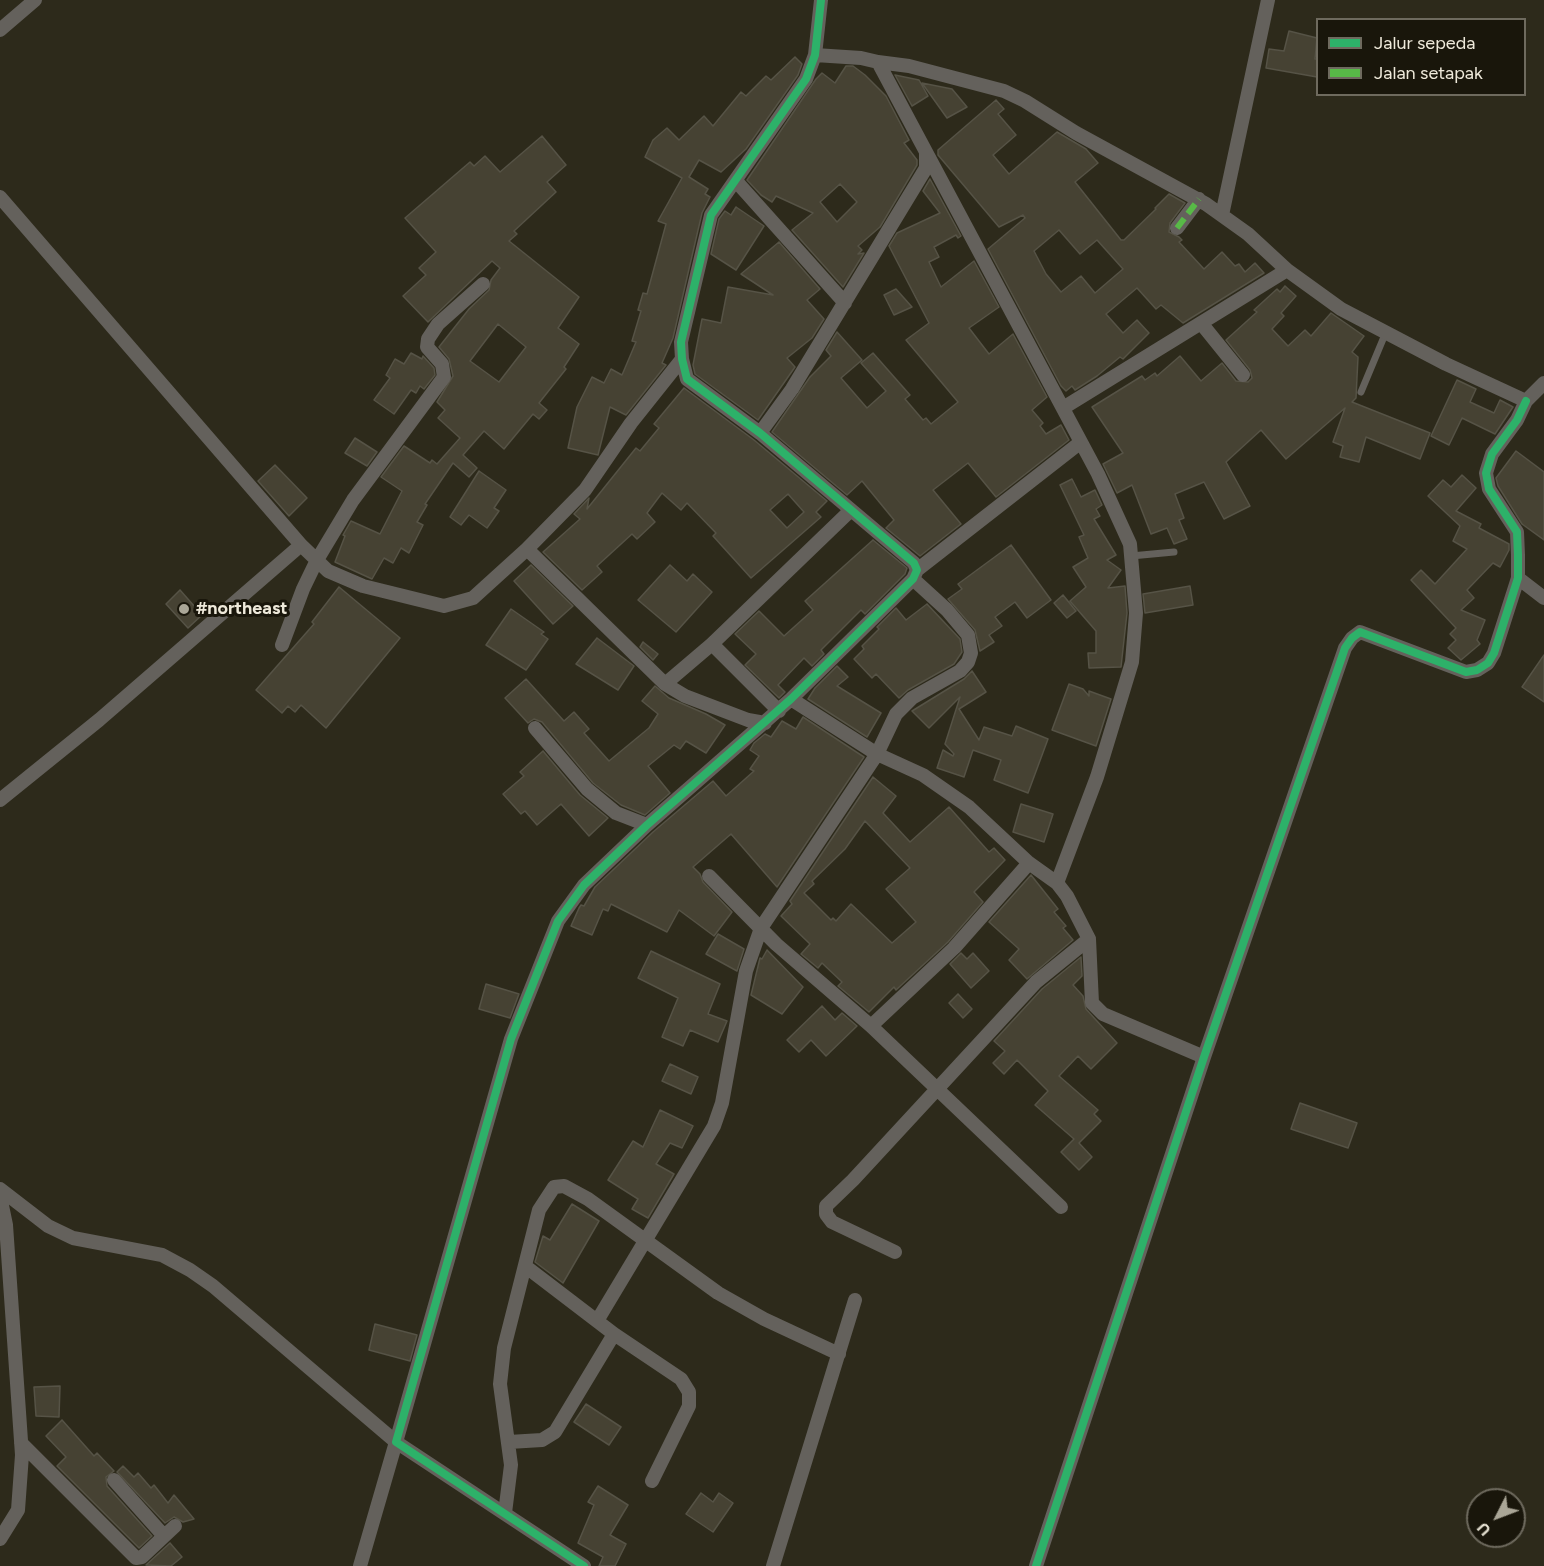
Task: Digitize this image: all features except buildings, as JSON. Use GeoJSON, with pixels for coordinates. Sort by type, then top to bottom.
{"type":"FeatureCollection","features":[{"type":"Feature","properties":{"kind":"street"},"geometry":{"type":"LineString","coordinates":[[0,30],[35,0]]}},
{"type":"Feature","properties":{"kind":"street"},"geometry":{"type":"LineString","coordinates":[[597,1321],[714,1126],[722,1103],[746,971],[761,928],[878,754],[896,714],[912,698],[960,671],[971,653],[968,635],[915,574],[914,562],[850,511],[760,433],[687,379],[682,359],[681,342],[711,215],[806,79],[815,55],[821,0]]}},
{"type":"Feature","properties":{"kind":"street"},"geometry":{"type":"LineString","coordinates":[[1222,215],[1268,0]]}},
{"type":"Feature","properties":{"kind":"street"},"geometry":{"type":"LineString","coordinates":[[815,55],[861,58],[909,66],[1004,91],[1025,101],[1076,133],[1222,215],[1287,270],[1341,309],[1526,401]]}},
{"type":"Feature","properties":{"kind":"street"},"geometry":{"type":"LineString","coordinates":[[878,62],[1081,441],[1130,544],[1136,613],[1132,662],[1097,777],[1057,883]]}},
{"type":"Feature","properties":{"kind":"street"},"geometry":{"type":"LineString","coordinates":[[760,433],[792,389],[926,168],[926,151]]}},
{"type":"Feature","properties":{"kind":"street"},"geometry":{"type":"LineString","coordinates":[[736,181],[844,303]]}},
{"type":"Feature","properties":{"kind":"street"},"geometry":{"type":"LineString","coordinates":[[0,197],[301,545],[328,571],[363,586],[444,606],[473,598],[527,549],[585,489],[631,423],[682,359]]}},
{"type":"Feature","properties":{"kind":"street"},"geometry":{"type":"LineString","coordinates":[[1177,228],[1198,200]]}},
{"type":"Feature","properties":{"kind":"street"},"geometry":{"type":"LineString","coordinates":[[1063,408],[1287,270]]}},
{"type":"Feature","properties":{"kind":"street"},"geometry":{"type":"LineString","coordinates":[[282,645],[317,560],[353,500],[444,376],[442,364],[427,347],[428,339],[438,324],[483,284]]}},
{"type":"Feature","properties":{"kind":"street"},"geometry":{"type":"LineString","coordinates":[[1201,323],[1243,375]]}},
{"type":"Feature","properties":{"kind":"street"},"geometry":{"type":"LineString","coordinates":[[1036,1566],[1204,1057],[1345,648],[1360,632],[1466,672],[1477,670],[1488,663],[1494,653],[1518,578],[1517,532],[1489,489],[1486,473],[1492,454],[1517,420],[1526,401],[1544,383]]}},
{"type":"Feature","properties":{"kind":"street"},"geometry":{"type":"LineString","coordinates":[[360,1566],[511,1039],[554,932],[584,885],[647,825],[779,711],[915,574],[1081,441]]}},
{"type":"Feature","properties":{"kind":"street"},"geometry":{"type":"LineString","coordinates":[[665,684],[712,644],[850,511]]}},
{"type":"Feature","properties":{"kind":"street"},"geometry":{"type":"LineString","coordinates":[[0,800],[99,720],[301,545]]}},
{"type":"Feature","properties":{"kind":"street"},"geometry":{"type":"LineString","coordinates":[[527,549],[665,684],[685,696],[748,720],[765,723]]}},
{"type":"Feature","properties":{"kind":"street"},"geometry":{"type":"LineString","coordinates":[[1518,578],[1544,598]]}},
{"type":"Feature","properties":{"kind":"street"},"geometry":{"type":"LineString","coordinates":[[712,644],[779,711]]}},
{"type":"Feature","properties":{"kind":"street"},"geometry":{"type":"LineString","coordinates":[[791,699],[878,754],[923,775],[969,807],[1029,863],[1057,883],[1067,896],[1089,939],[1092,1003],[1103,1014],[1204,1057]]}},
{"type":"Feature","properties":{"kind":"street"},"geometry":{"type":"LineString","coordinates":[[535,728],[587,789],[616,813],[647,825]]}},
{"type":"Feature","properties":{"kind":"street"},"geometry":{"type":"LineString","coordinates":[[872,1026],[954,948],[1029,863]]}},
{"type":"Feature","properties":{"kind":"street"},"geometry":{"type":"LineString","coordinates":[[709,876],[761,928],[872,1026],[1060,1207]]}},
{"type":"Feature","properties":{"kind":"street"},"geometry":{"type":"LineString","coordinates":[[895,1252],[832,1222],[826,1214],[826,1206],[854,1180],[1036,981],[1089,939]]}},
{"type":"Feature","properties":{"kind":"street"},"geometry":{"type":"LineString","coordinates":[[505,1513],[511,1465],[500,1384],[504,1348],[539,1210],[554,1187],[564,1186],[588,1200],[718,1293],[764,1319],[839,1354]]}},
{"type":"Feature","properties":{"kind":"street"},"geometry":{"type":"LineString","coordinates":[[0,1189],[48,1226],[73,1238],[162,1255],[206,1281],[396,1442],[584,1566]]}},
{"type":"Feature","properties":{"kind":"street"},"geometry":{"type":"LineString","coordinates":[[0,1196],[6,1225],[21,1443],[18,1510],[0,1539]]}},
{"type":"Feature","properties":{"kind":"street"},"geometry":{"type":"LineString","coordinates":[[525,1266],[614,1334],[681,1379],[689,1392],[689,1406],[652,1481]]}},
{"type":"Feature","properties":{"kind":"street"},"geometry":{"type":"LineString","coordinates":[[773,1566],[855,1300]]}},
{"type":"Feature","properties":{"kind":"street"},"geometry":{"type":"LineString","coordinates":[[509,1442],[542,1440],[555,1432],[614,1334]]}},
{"type":"Feature","properties":{"kind":"street"},"geometry":{"type":"LineString","coordinates":[[21,1443],[136,1558],[142,1557],[170,1531],[114,1480]]}},
{"type":"Feature","properties":{"kind":"lane"},"geometry":{"type":"LineString","coordinates":[[1361,392],[1386,332]]}},
{"type":"Feature","properties":{"kind":"lane"},"geometry":{"type":"LineString","coordinates":[[1131,556],[1174,552]]}},
{"type":"Feature","properties":{"kind":"marked path"},"geometry":{"type":"LineString","coordinates":[[1177,228],[1199,199]]}},
{"type":"Feature","properties":{"kind":"cycle path"},"geometry":{"type":"LineString","coordinates":[[584,1566],[396,1442],[511,1039],[558,921],[584,885],[647,825],[791,699],[913,579],[917,570],[914,563],[760,433],[687,379],[682,359],[681,342],[711,215],[806,79],[815,55],[821,0]]}},
{"type":"Feature","properties":{"kind":"cycle path"},"geometry":{"type":"LineString","coordinates":[[1036,1566],[1204,1057],[1345,648],[1360,632],[1466,672],[1477,670],[1488,663],[1494,653],[1518,578],[1518,555],[1517,532],[1489,489],[1486,473],[1492,454],[1517,420],[1526,401]]}},
{"type":"Feature","properties":{"kind":"place","name":"#northeast"},"geometry":{"type":"Point","coordinates":[184,609]}}]}
